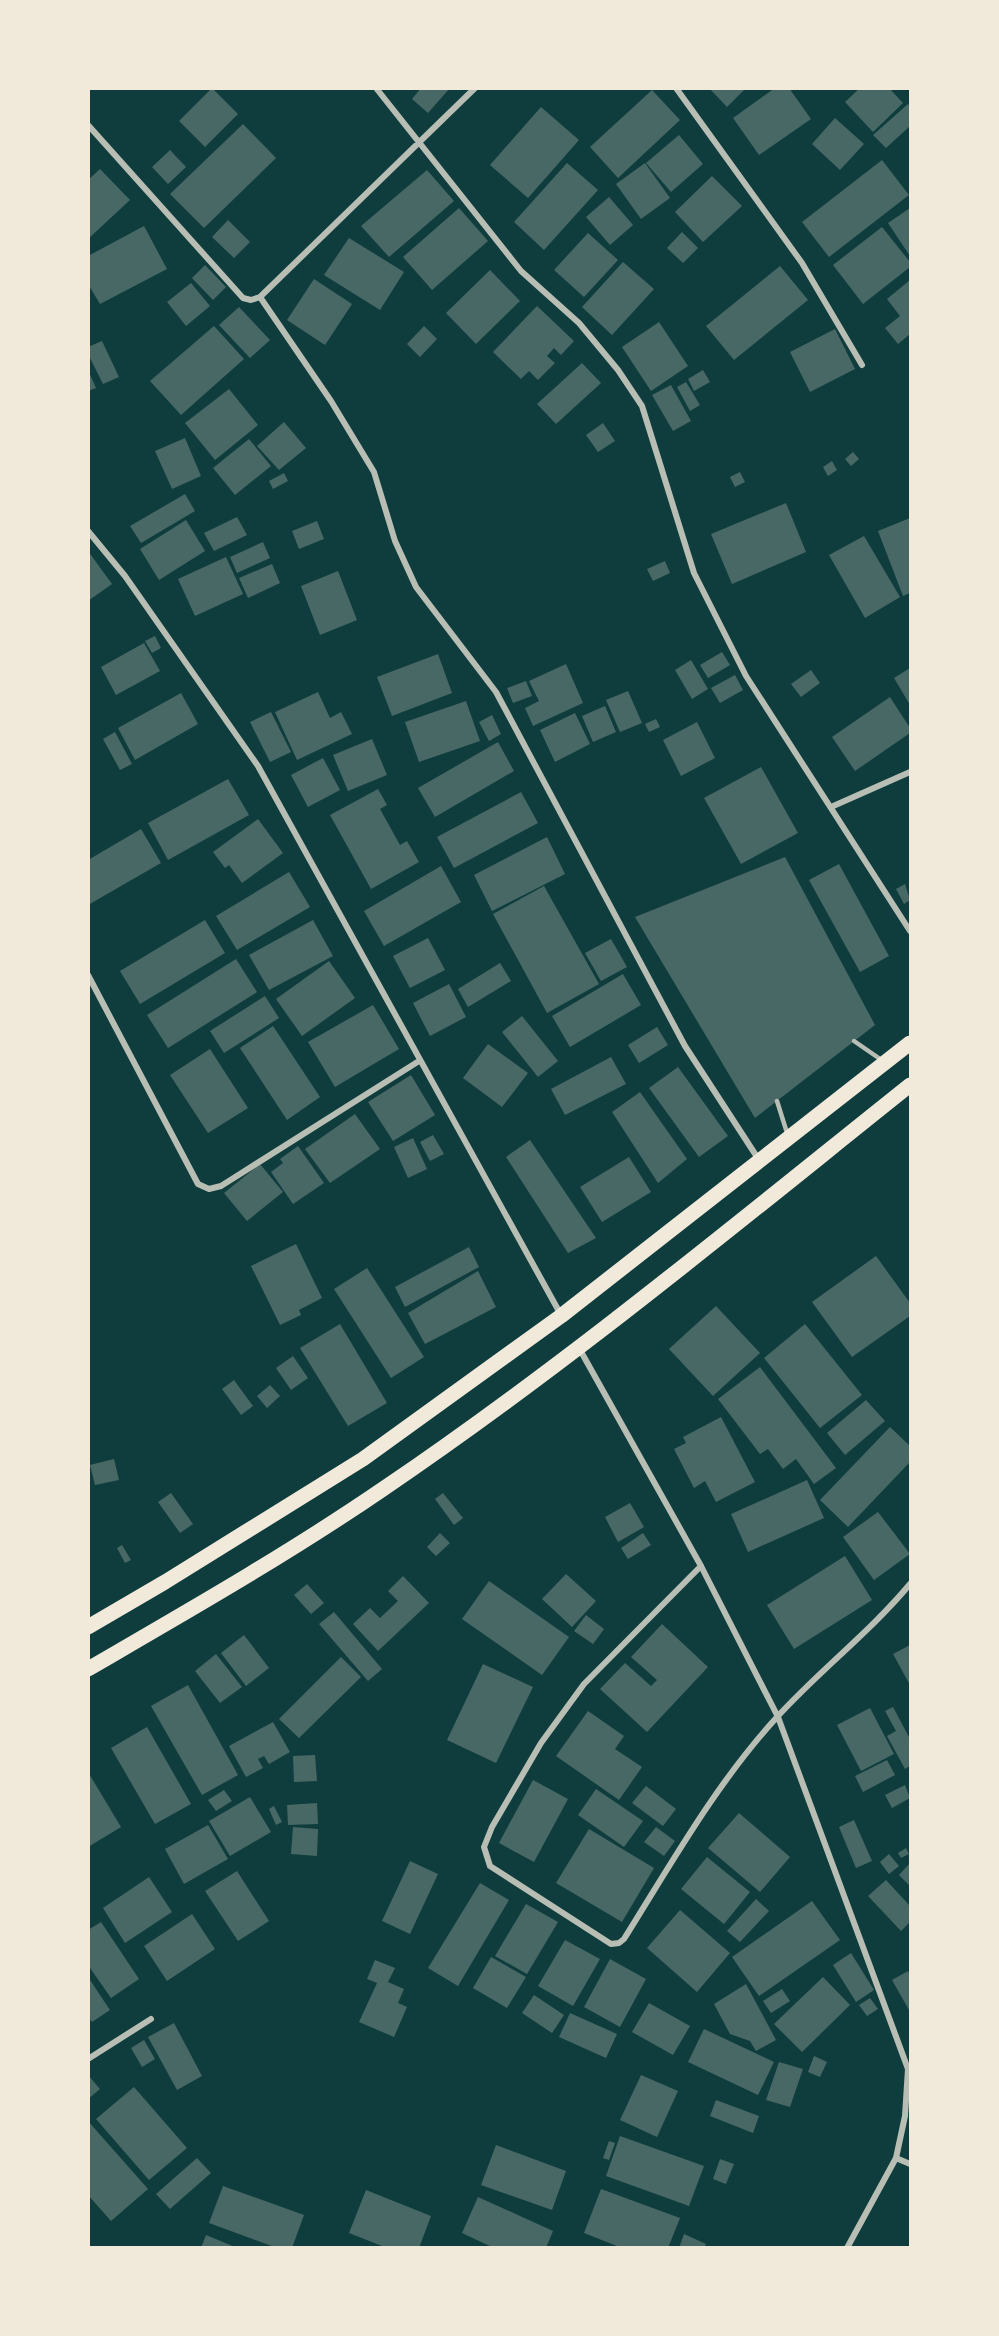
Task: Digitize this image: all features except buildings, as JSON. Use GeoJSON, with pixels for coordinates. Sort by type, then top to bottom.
{"type":"FeatureCollection","features":[{"type":"Feature","properties":{"kind":"main road"},"geometry":{"type":"LineString","coordinates":[[88,1627],[363,1459],[561,1316],[910,1043]]}},
{"type":"Feature","properties":{"kind":"main road"},"geometry":{"type":"LineString","coordinates":[[88,1669],[185,1613],[383,1490],[579,1348],[910,1085]]}},
{"type":"Feature","properties":{"kind":"street"},"geometry":{"type":"LineString","coordinates":[[376,88],[521,271],[579,323],[618,370],[642,406],[694,573],[746,676],[910,930]]}},
{"type":"Feature","properties":{"kind":"street"},"geometry":{"type":"LineString","coordinates":[[88,125],[243,298],[252,300],[260,297],[475,88]]}},
{"type":"Feature","properties":{"kind":"street"},"geometry":{"type":"LineString","coordinates":[[676,88],[802,263],[862,365]]}},
{"type":"Feature","properties":{"kind":"street"},"geometry":{"type":"LineString","coordinates":[[260,297],[331,401],[374,472],[395,541],[416,587],[496,692],[685,1046],[760,1161]]}},
{"type":"Feature","properties":{"kind":"street"},"geometry":{"type":"LineString","coordinates":[[88,531],[125,576],[258,766],[561,1316]]}},
{"type":"Feature","properties":{"kind":"street"},"geometry":{"type":"LineString","coordinates":[[831,807],[910,772]]}},
{"type":"Feature","properties":{"kind":"street"},"geometry":{"type":"LineString","coordinates":[[88,975],[198,1184],[209,1189],[221,1186],[419,1061]]}},
{"type":"Feature","properties":{"kind":"street"},"geometry":{"type":"LineString","coordinates":[[579,1348],[701,1566],[778,1717],[909,2067],[904,2116],[896,2158],[847,2247]]}},
{"type":"Feature","properties":{"kind":"street"},"geometry":{"type":"LineString","coordinates":[[701,1566],[584,1684],[541,1743],[492,1827],[484,1847],[490,1866],[611,1944],[619,1943],[624,1939],[728,1781],[778,1717],[883,1617],[910,1584]]}},
{"type":"Feature","properties":{"kind":"street"},"geometry":{"type":"LineString","coordinates":[[88,2059],[151,2019]]}},
{"type":"Feature","properties":{"kind":"street"},"geometry":{"type":"LineString","coordinates":[[896,2158],[910,2164]]}},
{"type":"Feature","properties":{"kind":"lane"},"geometry":{"type":"LineString","coordinates":[[855,1041],[885,1063]]}},
{"type":"Feature","properties":{"kind":"lane"},"geometry":{"type":"LineString","coordinates":[[777,1101],[788,1138]]}}]}
